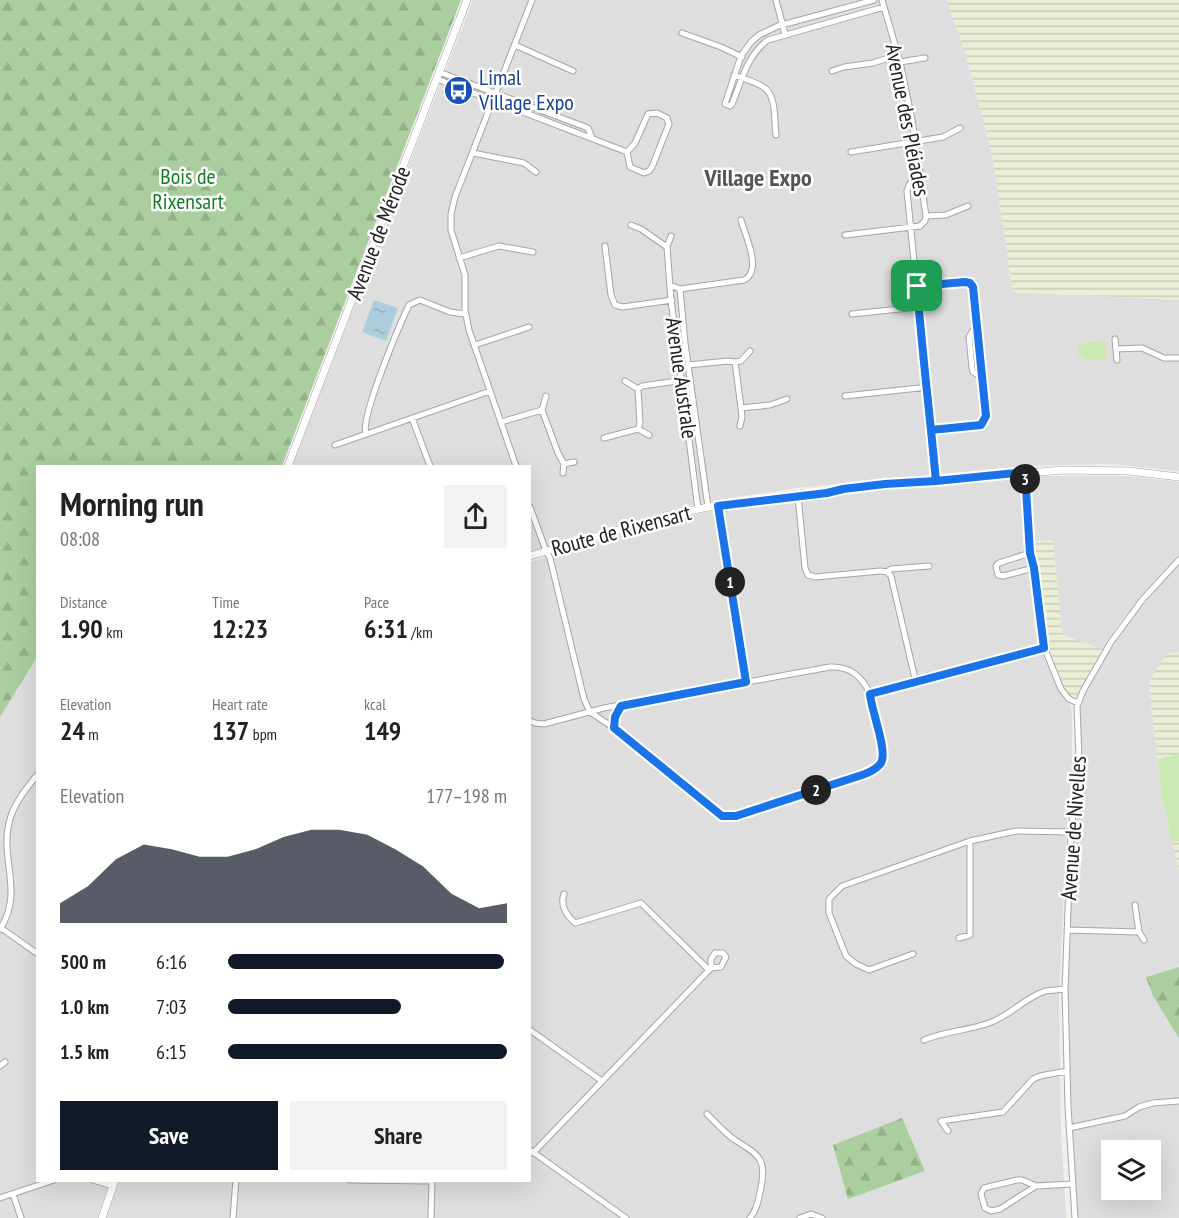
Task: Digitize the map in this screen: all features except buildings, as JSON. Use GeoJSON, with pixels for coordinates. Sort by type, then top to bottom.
{"type":"FeatureCollection","features":[{"type":"Feature","properties":{"kind":"street","name":"Avenue de Mérode"},"geometry":{"type":"LineString","coordinates":[[288,465],[467,0]]}},
{"type":"Feature","properties":{"kind":"street"},"geometry":{"type":"LineString","coordinates":[[516,465],[465,314],[466,281],[451,230],[451,214],[455,197],[532,0]]}},
{"type":"Feature","properties":{"kind":"street"},"geometry":{"type":"LineString","coordinates":[[776,0],[785,34]]}},
{"type":"Feature","properties":{"kind":"street"},"geometry":{"type":"LineString","coordinates":[[874,0],[773,28],[755,38],[741,56],[724,100],[726,106],[732,104],[749,60],[755,51],[768,40],[884,7]]}},
{"type":"Feature","properties":{"kind":"street","name":"Avenue des Pléiades"},"geometry":{"type":"LineString","coordinates":[[882,0],[900,62],[916,141],[926,216],[920,226],[910,226],[936,481]]}},
{"type":"Feature","properties":{"kind":"street"},"geometry":{"type":"LineString","coordinates":[[682,33],[749,60]]}},
{"type":"Feature","properties":{"kind":"street"},"geometry":{"type":"LineString","coordinates":[[515,45],[573,71]]}},
{"type":"Feature","properties":{"kind":"street"},"geometry":{"type":"LineString","coordinates":[[832,71],[873,63],[897,55]]}},
{"type":"Feature","properties":{"kind":"street"},"geometry":{"type":"LineString","coordinates":[[900,62],[925,58]]}},
{"type":"Feature","properties":{"kind":"street"},"geometry":{"type":"LineString","coordinates":[[734,75],[763,87],[769,92],[776,135]]}},
{"type":"Feature","properties":{"kind":"street"},"geometry":{"type":"LineString","coordinates":[[438,76],[496,93],[588,128],[592,138]]}},
{"type":"Feature","properties":{"kind":"street"},"geometry":{"type":"LineString","coordinates":[[438,76],[627,152]]}},
{"type":"Feature","properties":{"kind":"street"},"geometry":{"type":"LineString","coordinates":[[652,112],[667,118],[669,124],[649,171],[644,173],[632,168],[628,162],[627,152],[635,143],[647,114],[652,112]]}},
{"type":"Feature","properties":{"kind":"street"},"geometry":{"type":"LineString","coordinates":[[851,152],[943,137],[960,128]]}},
{"type":"Feature","properties":{"kind":"street"},"geometry":{"type":"LineString","coordinates":[[473,153],[524,163],[536,172]]}},
{"type":"Feature","properties":{"kind":"street"},"geometry":{"type":"LineString","coordinates":[[845,235],[910,226],[907,191],[920,171]]}},
{"type":"Feature","properties":{"kind":"street"},"geometry":{"type":"LineString","coordinates":[[926,216],[946,214],[968,206]]}},
{"type":"Feature","properties":{"kind":"street"},"geometry":{"type":"LineString","coordinates":[[670,285],[680,289],[744,280],[750,277],[753,269],[751,255],[741,220]]}},
{"type":"Feature","properties":{"kind":"street"},"geometry":{"type":"LineString","coordinates":[[631,225],[641,229],[667,247]]}},
{"type":"Feature","properties":{"kind":"street","name":"Avenue Australe"},"geometry":{"type":"LineString","coordinates":[[671,236],[667,247],[671,300],[698,509]]}},
{"type":"Feature","properties":{"kind":"street"},"geometry":{"type":"LineString","coordinates":[[459,258],[499,246],[533,252]]}},
{"type":"Feature","properties":{"kind":"street"},"geometry":{"type":"LineString","coordinates":[[605,246],[611,295],[615,305],[623,307],[680,299]]}},
{"type":"Feature","properties":{"kind":"street"},"geometry":{"type":"LineString","coordinates":[[917,286],[970,283],[973,287],[986,416],[981,425],[931,430]]}},
{"type":"Feature","properties":{"kind":"street","name":"Avenue Australe"},"geometry":{"type":"LineString","coordinates":[[680,289],[708,507]]}},
{"type":"Feature","properties":{"kind":"street"},"geometry":{"type":"LineString","coordinates":[[366,433],[364,430],[366,416],[409,305],[420,300],[450,312],[465,314]]}},
{"type":"Feature","properties":{"kind":"street"},"geometry":{"type":"LineString","coordinates":[[852,314],[919,307]]}},
{"type":"Feature","properties":{"kind":"street"},"geometry":{"type":"LineString","coordinates":[[475,345],[529,327]]}},
{"type":"Feature","properties":{"kind":"street"},"geometry":{"type":"LineString","coordinates":[[1115,339],[1117,360]]}},
{"type":"Feature","properties":{"kind":"street"},"geometry":{"type":"LineString","coordinates":[[1116,349],[1142,348],[1164,358],[1179,358]]}},
{"type":"Feature","properties":{"kind":"street"},"geometry":{"type":"LineString","coordinates":[[680,366],[741,361],[750,351]]}},
{"type":"Feature","properties":{"kind":"street"},"geometry":{"type":"LineString","coordinates":[[735,362],[742,417],[740,426]]}},
{"type":"Feature","properties":{"kind":"street"},"geometry":{"type":"LineString","coordinates":[[638,389],[642,386],[691,380]]}},
{"type":"Feature","properties":{"kind":"street"},"geometry":{"type":"LineString","coordinates":[[625,381],[638,389]]}},
{"type":"Feature","properties":{"kind":"street"},"geometry":{"type":"LineString","coordinates":[[845,396],[928,387]]}},
{"type":"Feature","properties":{"kind":"street"},"geometry":{"type":"LineString","coordinates":[[638,389],[640,423],[638,429]]}},
{"type":"Feature","properties":{"kind":"street"},"geometry":{"type":"LineString","coordinates":[[335,445],[490,391]]}},
{"type":"Feature","properties":{"kind":"street"},"geometry":{"type":"LineString","coordinates":[[546,396],[542,410],[564,464],[563,472]]}},
{"type":"Feature","properties":{"kind":"street"},"geometry":{"type":"LineString","coordinates":[[741,408],[770,405],[788,399]]}},
{"type":"Feature","properties":{"kind":"street"},"geometry":{"type":"LineString","coordinates":[[501,422],[542,410]]}},
{"type":"Feature","properties":{"kind":"street"},"geometry":{"type":"LineString","coordinates":[[412,418],[430,465]]}},
{"type":"Feature","properties":{"kind":"street"},"geometry":{"type":"LineString","coordinates":[[604,438],[638,429],[649,435]]}},
{"type":"Feature","properties":{"kind":"street"},"geometry":{"type":"LineString","coordinates":[[564,464],[574,462]]}},
{"type":"Feature","properties":{"kind":"street","name":"Route de Rixensart"},"geometry":{"type":"LineString","coordinates":[[531,556],[641,522],[698,509],[885,484],[1025,472],[1096,470],[1179,477]]}},
{"type":"Feature","properties":{"kind":"street"},"geometry":{"type":"LineString","coordinates":[[1025,472],[1030,553],[1044,648],[1061,689],[1069,699],[1078,703]]}},
{"type":"Feature","properties":{"kind":"street"},"geometry":{"type":"LineString","coordinates":[[798,496],[805,568],[808,575],[815,577],[881,571],[891,576],[916,682]]}},
{"type":"Feature","properties":{"kind":"street"},"geometry":{"type":"LineString","coordinates":[[718,506],[746,682]]}},
{"type":"Feature","properties":{"kind":"street"},"geometry":{"type":"LineString","coordinates":[[531,510],[550,558],[584,699],[590,712],[614,728],[716,812],[722,816],[732,817],[865,774],[878,767],[883,750],[871,707],[870,694],[864,681],[855,674],[838,667],[590,712],[544,724],[531,721]]}},
{"type":"Feature","properties":{"kind":"street"},"geometry":{"type":"LineString","coordinates":[[1030,553],[996,566],[999,575],[1003,576],[1034,568]]}},
{"type":"Feature","properties":{"kind":"street","name":"Avenue de Nivelles"},"geometry":{"type":"LineString","coordinates":[[1074,1218],[1065,988],[1071,831],[1080,759],[1076,714],[1078,703],[1097,666],[1132,613],[1179,560]]}},
{"type":"Feature","properties":{"kind":"street"},"geometry":{"type":"LineString","coordinates":[[887,572],[891,569],[929,566]]}},
{"type":"Feature","properties":{"kind":"street"},"geometry":{"type":"LineString","coordinates":[[870,694],[1044,648]]}},
{"type":"Feature","properties":{"kind":"street"},"geometry":{"type":"LineString","coordinates":[[614,728],[615,717],[621,706]]}},
{"type":"Feature","properties":{"kind":"street"},"geometry":{"type":"LineString","coordinates":[[36,777],[13,810],[9,823],[7,836],[12,889],[11,904],[1,928],[36,953]]}},
{"type":"Feature","properties":{"kind":"street"},"geometry":{"type":"LineString","coordinates":[[913,954],[869,970],[856,964],[846,956],[829,913],[829,899],[842,886],[970,841],[1016,831],[1071,831]]}},
{"type":"Feature","properties":{"kind":"street"},"geometry":{"type":"LineString","coordinates":[[959,938],[970,935],[970,841]]}},
{"type":"Feature","properties":{"kind":"street"},"geometry":{"type":"LineString","coordinates":[[564,894],[562,903],[574,923],[641,903],[710,969],[531,1151],[626,1218]]}},
{"type":"Feature","properties":{"kind":"street"},"geometry":{"type":"LineString","coordinates":[[1135,905],[1139,932],[1144,940]]}},
{"type":"Feature","properties":{"kind":"street"},"geometry":{"type":"LineString","coordinates":[[1067,930],[1139,932]]}},
{"type":"Feature","properties":{"kind":"street"},"geometry":{"type":"LineString","coordinates":[[924,1040],[989,1023],[1038,994],[1065,988]]}},
{"type":"Feature","properties":{"kind":"street"},"geometry":{"type":"LineString","coordinates":[[531,1031],[602,1081]]}},
{"type":"Feature","properties":{"kind":"street"},"geometry":{"type":"LineString","coordinates":[[948,1131],[941,1120],[1003,1113],[1033,1079],[1067,1071]]}},
{"type":"Feature","properties":{"kind":"street"},"geometry":{"type":"LineString","coordinates":[[1069,1128],[1125,1116],[1149,1104],[1179,1101]]}},
{"type":"Feature","properties":{"kind":"street"},"geometry":{"type":"LineString","coordinates":[[707,1114],[733,1139],[754,1152],[762,1161],[764,1176],[757,1209],[750,1218]]}},
{"type":"Feature","properties":{"kind":"street"},"geometry":{"type":"LineString","coordinates":[[1036,1186],[994,1211],[985,1208],[981,1199],[982,1191],[987,1187],[1022,1180],[1036,1186],[1072,1184]]}},
{"type":"Feature","properties":{"kind":"street"},"geometry":{"type":"LineString","coordinates":[[0,1198],[48,1182]]}},
{"type":"Feature","properties":{"kind":"street"},"geometry":{"type":"LineString","coordinates":[[233,1218],[236,1182]]}},
{"type":"Feature","properties":{"kind":"street"},"geometry":{"type":"LineString","coordinates":[[431,1218],[432,1182]]}},
{"type":"Feature","properties":{"kind":"street"},"geometry":{"type":"LineString","coordinates":[[102,1218],[114,1183]]}},
{"type":"Feature","properties":{"kind":"street"},"geometry":{"type":"LineString","coordinates":[[14,1194],[21,1218]]}},
{"type":"Feature","properties":{"kind":"street"},"geometry":{"type":"LineString","coordinates":[[800,1218],[811,1214],[822,1218]]}},
{"type":"Feature","properties":{"kind":"shaded area"},"geometry":{"type":"Polygon","coordinates":[[[473,0],[946,0],[966,55],[993,158],[1013,292],[1179,300],[1179,471],[1111,464],[1022,466],[797,488],[716,500],[662,512],[531,552],[531,465],[292,465],[473,0]]]}},
{"type":"Feature","properties":{"kind":"shaded area"},"geometry":{"type":"Polygon","coordinates":[[[1033,476],[1127,476],[1179,482],[1179,556],[1121,621],[1102,649],[1062,635],[1053,540],[1033,542],[1029,479],[1033,476]]]}},
{"type":"Feature","properties":{"kind":"shaded area"},"geometry":{"type":"Polygon","coordinates":[[[1022,478],[1027,553],[1032,571],[1039,644],[1056,684],[1071,707],[1072,714],[1072,776],[1067,823],[1059,997],[1061,1130],[1066,1218],[0,1218],[0,717],[36,659],[36,1182],[531,1182],[531,562],[657,524],[711,511],[856,492],[1022,478]]]}},
{"type":"Feature","properties":{"kind":"shaded area"},"geometry":{"type":"Polygon","coordinates":[[[1179,564],[1179,652],[1166,654],[1149,683],[1162,797],[1179,870],[1179,967],[1146,977],[1179,1014],[1179,1218],[1077,1218],[1067,1006],[1073,832],[1082,770],[1080,708],[1086,691],[1109,651],[1135,614],[1179,564]]]}},
{"type":"Feature","properties":{"kind":"green space","name":"Bois de Rixensart"},"geometry":{"type":"Polygon","coordinates":[[[0,0],[461,0],[282,465],[36,465],[36,659],[0,717],[0,0]]]}},
{"type":"Feature","properties":{"kind":"green space"},"geometry":{"type":"Polygon","coordinates":[[[946,0],[1179,0],[1179,300],[1013,292],[993,158],[966,55],[946,0]]]}},
{"type":"Feature","properties":{"kind":"green space"},"geometry":{"type":"Polygon","coordinates":[[[1105,341],[1106,359],[1086,360],[1078,355],[1077,349],[1082,343],[1105,341]]]}},
{"type":"Feature","properties":{"kind":"green space"},"geometry":{"type":"Polygon","coordinates":[[[1053,540],[1062,635],[1102,649],[1075,697],[1065,692],[1044,642],[1033,542],[1053,540]]]}},
{"type":"Feature","properties":{"kind":"green space"},"geometry":{"type":"Polygon","coordinates":[[[1179,652],[1179,870],[1162,797],[1149,683],[1166,654],[1179,652]]]}},
{"type":"Feature","properties":{"kind":"green space"},"geometry":{"type":"Polygon","coordinates":[[[1179,754],[1179,841],[1172,842],[1162,797],[1158,759],[1179,754]]]}},
{"type":"Feature","properties":{"kind":"green space"},"geometry":{"type":"Polygon","coordinates":[[[1179,967],[1179,1038],[1153,996],[1146,977],[1179,967]]]}},
{"type":"Feature","properties":{"kind":"green space"},"geometry":{"type":"Polygon","coordinates":[[[902,1118],[925,1171],[848,1199],[833,1145],[902,1118]]]}},
{"type":"Feature","properties":{"kind":"water"},"geometry":{"type":"Polygon","coordinates":[[[374,300],[398,308],[386,341],[362,332],[374,300]]]}},
{"type":"Feature","properties":{"kind":"place","name":"Limal Village Expo"},"geometry":{"type":"Point","coordinates":[458,90]}},
{"type":"Feature","properties":{"kind":"district","name":"Village Expo"},"geometry":{"type":"Point","coordinates":[758,177]}},
{"type":"Feature","properties":{"kind":"route"},"geometry":{"type":"LineString","coordinates":[[917,286],[928,387],[931,430],[936,481],[885,484],[718,506],[746,682],[621,706],[617,712],[614,728],[722,816],[736,816],[865,774],[878,767],[883,750],[871,707],[870,694],[1044,648],[1030,553],[1025,472],[936,481],[934,465],[931,430],[981,425],[986,416],[973,287],[970,283],[965,282],[917,286]]}}]}
